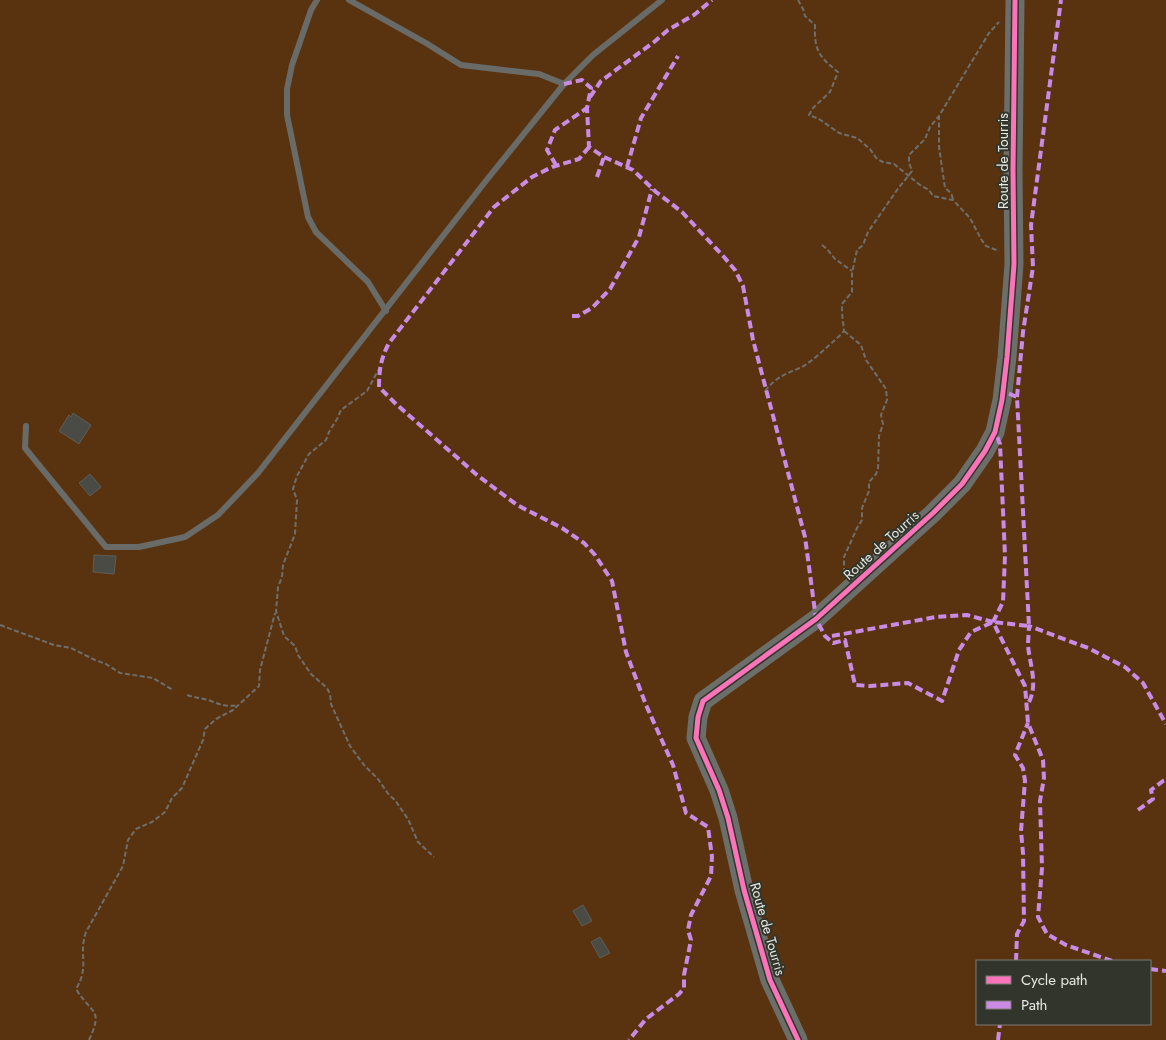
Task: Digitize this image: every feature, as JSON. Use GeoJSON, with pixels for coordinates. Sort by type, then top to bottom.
{"type":"FeatureCollection","features":[{"type":"Feature","properties":{"kind":"street","name":"Route de Tourris"},"geometry":{"type":"LineString","coordinates":[[798,1040],[770,980],[744,890],[728,818],[719,790],[696,738],[698,717],[703,701],[816,619],[933,513],[962,484],[985,451],[995,432],[1002,400],[1007,357],[1014,258],[1015,0]]}},
{"type":"Feature","properties":{"kind":"lane"},"geometry":{"type":"LineString","coordinates":[[317,0],[311,10],[292,65],[287,88],[287,115],[308,217],[316,232],[368,282],[386,310]]}},
{"type":"Feature","properties":{"kind":"lane"},"geometry":{"type":"LineString","coordinates":[[348,0],[426,43],[461,65],[539,74],[564,84]]}},
{"type":"Feature","properties":{"kind":"lane"},"geometry":{"type":"LineString","coordinates":[[26,426],[24,448],[106,547],[139,547],[184,537],[218,514],[258,473],[485,182],[564,84],[592,55],[662,0]]}},
{"type":"Feature","properties":{"kind":"path"},"geometry":{"type":"LineString","coordinates":[[798,0],[804,9],[804,16],[816,25],[816,44],[820,57],[838,72],[830,92],[813,108],[809,115],[819,119],[839,133],[858,138],[870,149],[877,159],[894,164],[920,186],[929,190],[933,196],[953,200]]}},
{"type":"Feature","properties":{"kind":"path"},"geometry":{"type":"LineString","coordinates":[[849,590],[844,572],[844,557],[856,528],[862,520],[862,508],[868,492],[869,482],[878,469],[879,436],[883,424],[882,415],[887,400],[886,389],[866,360],[862,346],[844,330],[842,304],[852,292],[852,271],[856,250],[863,245],[868,232],[896,190],[912,171],[908,163],[909,155],[925,139],[930,127],[939,116],[989,33],[1003,17]]}},
{"type":"Feature","properties":{"kind":"path"},"geometry":{"type":"LineString","coordinates":[[939,116],[939,147],[945,188],[951,193],[953,200],[970,218],[986,246],[1014,258]]}},
{"type":"Feature","properties":{"kind":"path"},"geometry":{"type":"LineString","coordinates":[[822,245],[828,249],[835,259],[852,271]]}},
{"type":"Feature","properties":{"kind":"path"},"geometry":{"type":"LineString","coordinates":[[766,391],[782,374],[803,367],[836,340],[844,330]]}},
{"type":"Feature","properties":{"kind":"path"},"geometry":{"type":"LineString","coordinates":[[89,1040],[94,1032],[97,1020],[95,1012],[82,999],[76,989],[83,979],[82,943],[86,932],[123,866],[128,840],[136,829],[152,822],[164,812],[172,798],[182,788],[203,740],[205,729],[216,719],[233,710],[259,686],[260,670],[276,611],[278,587],[282,577],[283,565],[294,534],[297,500],[293,489],[297,476],[309,454],[326,440],[341,410],[367,391],[380,368]]}},
{"type":"Feature","properties":{"kind":"path"},"geometry":{"type":"LineString","coordinates":[[276,611],[284,636],[295,646],[298,656],[311,674],[327,688],[331,704],[350,746],[364,766],[378,779],[389,795],[395,800],[408,819],[418,842],[434,857]]}},
{"type":"Feature","properties":{"kind":"path"},"geometry":{"type":"LineString","coordinates":[[0,626],[54,645],[71,648],[106,664],[120,673],[154,678],[173,690]]}},
{"type":"Feature","properties":{"kind":"path"},"geometry":{"type":"LineString","coordinates":[[187,695],[199,700],[209,700],[220,706],[238,705]]}},
{"type":"Feature","properties":{"kind":"shaded area"},"geometry":{"type":"Polygon","coordinates":[[[0,0],[1166,0],[1166,1040],[0,1040],[0,0]]]}},
{"type":"Feature","properties":{"kind":"building"},"geometry":{"type":"Polygon","coordinates":[[[73,413],[91,425],[79,444],[59,431],[69,415],[71,417],[73,413]]]}},
{"type":"Feature","properties":{"kind":"building"},"geometry":{"type":"Polygon","coordinates":[[[90,474],[101,487],[90,496],[79,483],[90,474]]]}},
{"type":"Feature","properties":{"kind":"building"},"geometry":{"type":"Polygon","coordinates":[[[94,555],[116,556],[114,574],[93,572],[94,555]]]}},
{"type":"Feature","properties":{"kind":"building"},"geometry":{"type":"Polygon","coordinates":[[[583,905],[592,921],[582,926],[573,911],[583,905]]]}},
{"type":"Feature","properties":{"kind":"building"},"geometry":{"type":"Polygon","coordinates":[[[600,937],[610,953],[600,958],[591,942],[600,937]]]}},
{"type":"Feature","properties":{"kind":"marked path"},"geometry":{"type":"LineString","coordinates":[[590,97],[601,81],[668,30],[694,15],[712,0]]}},
{"type":"Feature","properties":{"kind":"marked path"},"geometry":{"type":"LineString","coordinates":[[1017,397],[1023,332],[1033,267],[1031,225],[1061,0]]}},
{"type":"Feature","properties":{"kind":"marked path"},"geometry":{"type":"LineString","coordinates":[[627,167],[641,118],[678,56]]}},
{"type":"Feature","properties":{"kind":"marked path"},"geometry":{"type":"LineString","coordinates":[[564,84],[582,80],[591,88],[587,108],[589,147],[604,157],[633,170],[656,192],[682,212],[735,270],[743,286],[753,340],[805,537],[816,619],[825,636],[833,643],[845,640],[855,685],[870,686],[908,683],[942,701],[959,650],[971,632],[993,622],[1029,626],[1017,397],[1003,391]]}},
{"type":"Feature","properties":{"kind":"marked path"},"geometry":{"type":"LineString","coordinates":[[556,165],[547,150],[555,130],[587,108]]}},
{"type":"Feature","properties":{"kind":"marked path"},"geometry":{"type":"LineString","coordinates":[[589,147],[579,159],[552,167],[532,177],[494,207],[389,343],[381,364],[379,387],[477,475],[517,505],[562,528],[584,543],[595,555],[612,581],[626,652],[646,705],[673,765],[686,813],[708,827],[712,857],[711,876],[691,915],[688,930],[691,940],[684,975],[684,988],[646,1019],[629,1040]]}},
{"type":"Feature","properties":{"kind":"marked path"},"geometry":{"type":"LineString","coordinates":[[597,177],[604,157]]}},
{"type":"Feature","properties":{"kind":"marked path"},"geometry":{"type":"LineString","coordinates":[[572,316],[578,316],[592,308],[610,289],[639,237],[652,189]]}},
{"type":"Feature","properties":{"kind":"marked path"},"geometry":{"type":"LineString","coordinates":[[993,622],[1003,602],[1005,556],[1000,444],[995,432]]}},
{"type":"Feature","properties":{"kind":"marked path"},"geometry":{"type":"LineString","coordinates":[[832,636],[936,617],[967,615],[993,622],[1025,686],[1028,723],[1043,760],[1044,778],[1040,801],[1042,868],[1038,917],[1047,934],[1066,945],[1109,960]]}},
{"type":"Feature","properties":{"kind":"marked path"},"geometry":{"type":"LineString","coordinates":[[1029,702],[1033,688],[1033,674],[1028,646],[1029,626],[1088,648],[1125,667],[1143,683],[1166,724]]}},
{"type":"Feature","properties":{"kind":"marked path"},"geometry":{"type":"LineString","coordinates":[[1016,960],[1017,934],[1024,921],[1021,831],[1025,781],[1023,768],[1015,755],[1028,723]]}},
{"type":"Feature","properties":{"kind":"marked path"},"geometry":{"type":"LineString","coordinates":[[1138,810],[1153,799],[1151,790],[1166,780]]}},
{"type":"Feature","properties":{"kind":"marked path"},"geometry":{"type":"LineString","coordinates":[[1151,969],[1166,971]]}},
{"type":"Feature","properties":{"kind":"marked path"},"geometry":{"type":"LineString","coordinates":[[998,1040],[1000,1025]]}},
{"type":"Feature","properties":{"kind":"cycle path"},"geometry":{"type":"LineString","coordinates":[[798,1040],[770,980],[744,890],[728,818],[719,790],[696,738],[698,717],[703,701],[816,619],[933,513],[962,484],[985,451],[995,432],[1002,400],[1007,357],[1014,264],[1015,0]]}}]}
